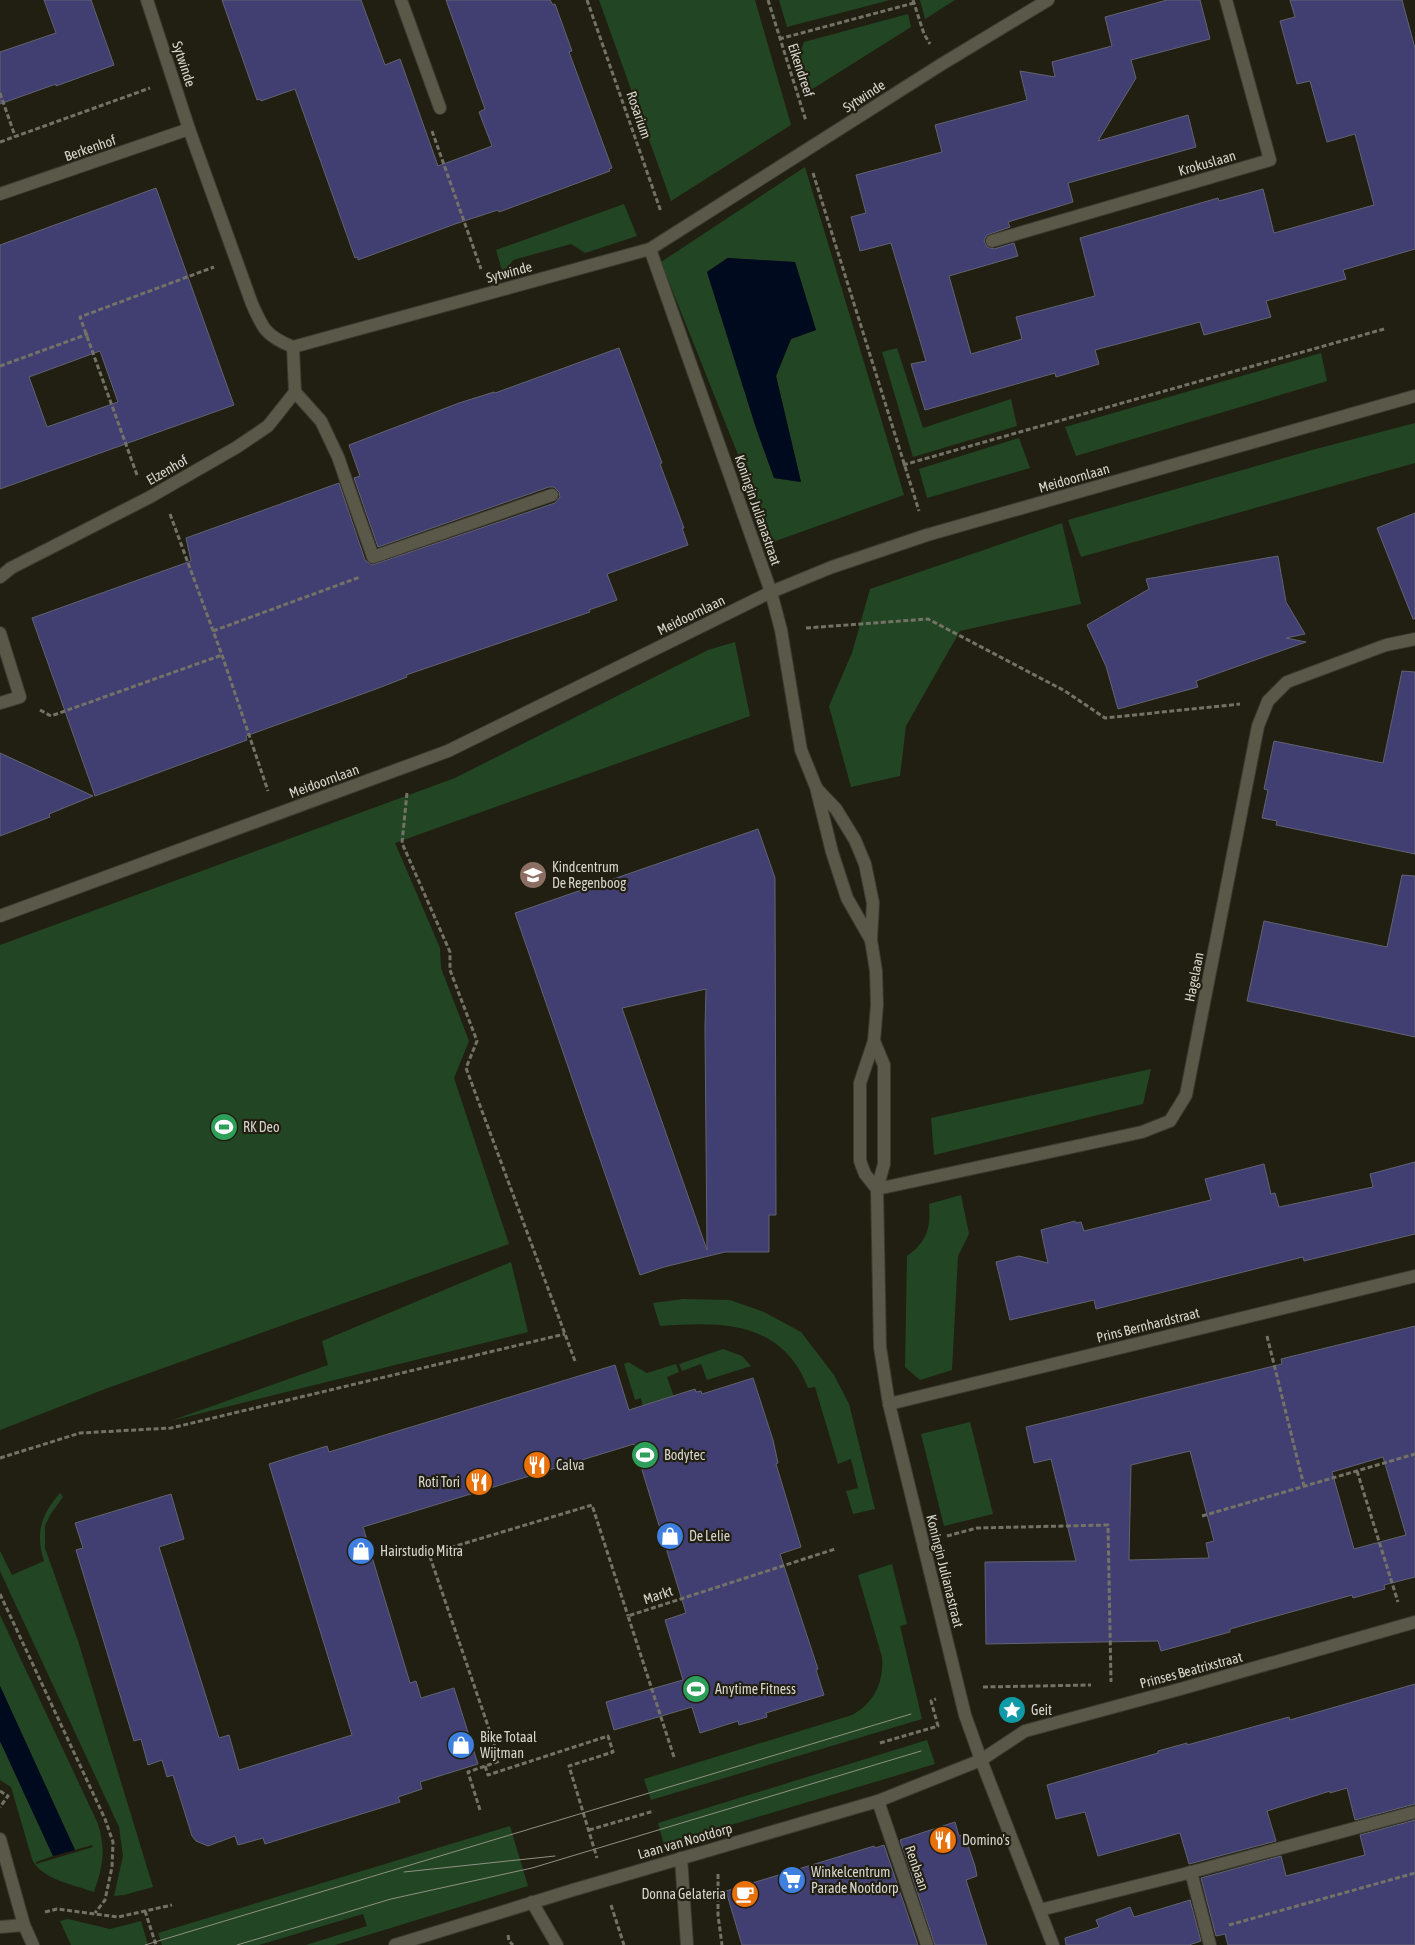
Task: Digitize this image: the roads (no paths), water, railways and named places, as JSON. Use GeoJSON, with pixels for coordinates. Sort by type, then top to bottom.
{"type":"FeatureCollection","features":[{"type":"Feature","properties":{"kind":"street","name":"Sytwinde"},"geometry":{"type":"LineString","coordinates":[[147,0],[252,304],[263,329],[278,341],[293,347],[650,249],[942,64],[1048,0]]}},
{"type":"Feature","properties":{"kind":"street"},"geometry":{"type":"LineString","coordinates":[[401,0],[440,108]]}},
{"type":"Feature","properties":{"kind":"street","name":"Krokuslaan"},"geometry":{"type":"LineString","coordinates":[[992,241],[1270,160],[1226,0]]}},
{"type":"Feature","properties":{"kind":"street","name":"Berkenhof"},"geometry":{"type":"LineString","coordinates":[[0,194],[190,129]]}},
{"type":"Feature","properties":{"kind":"street","name":"Koningin Julianastraat"},"geometry":{"type":"LineString","coordinates":[[650,249],[772,592],[781,630],[801,750],[816,787],[832,852],[848,898],[870,940]]}},
{"type":"Feature","properties":{"kind":"street"},"geometry":{"type":"LineString","coordinates":[[293,347],[295,392],[321,421],[332,442],[373,557],[552,495]]}},
{"type":"Feature","properties":{"kind":"street","name":"Elzenhof"},"geometry":{"type":"LineString","coordinates":[[0,576],[237,447],[268,426],[295,392]]}},
{"type":"Feature","properties":{"kind":"street","name":"Meidoornlaan"},"geometry":{"type":"LineString","coordinates":[[0,916],[448,751],[772,592],[832,567],[927,535],[1415,396]]}},
{"type":"Feature","properties":{"kind":"street"},"geometry":{"type":"LineString","coordinates":[[0,633],[20,697],[0,704]]}},
{"type":"Feature","properties":{"kind":"street","name":"Hagelaan"},"geometry":{"type":"LineString","coordinates":[[878,1189],[1142,1132],[1170,1121],[1186,1094],[1258,726],[1268,701],[1287,682],[1386,645],[1415,639]]}},
{"type":"Feature","properties":{"kind":"street","name":"Koningin Julianastraat"},"geometry":{"type":"LineString","coordinates":[[816,787],[836,809],[855,840],[865,864],[873,903],[870,940],[876,971],[877,1005],[874,1041],[860,1083],[860,1162],[865,1174],[878,1189]]}},
{"type":"Feature","properties":{"kind":"street","name":"Koningin Julianastraat"},"geometry":{"type":"LineString","coordinates":[[874,1041],[884,1065],[884,1164],[878,1189],[880,1347],[889,1404],[959,1693],[981,1760],[1053,1945]]}},
{"type":"Feature","properties":{"kind":"street","name":"Prins Bernhardstraat"},"geometry":{"type":"LineString","coordinates":[[889,1404],[1415,1276]]}},
{"type":"Feature","properties":{"kind":"street","name":"Prinses Beatrixstraat"},"geometry":{"type":"LineString","coordinates":[[981,1760],[1025,1731],[1410,1624]]}},
{"type":"Feature","properties":{"kind":"street","name":"Laan van Nootdorp"},"geometry":{"type":"LineString","coordinates":[[395,1945],[604,1880],[878,1802],[981,1760]]}},
{"type":"Feature","properties":{"kind":"street","name":"Renbaan"},"geometry":{"type":"LineString","coordinates":[[878,1802],[927,1945]]}},
{"type":"Feature","properties":{"kind":"street"},"geometry":{"type":"LineString","coordinates":[[1040,1910],[1415,1812]]}},
{"type":"Feature","properties":{"kind":"street"},"geometry":{"type":"LineString","coordinates":[[0,1839],[24,1925],[33,1945]]}},
{"type":"Feature","properties":{"kind":"street"},"geometry":{"type":"LineString","coordinates":[[681,1858],[686,1945]]}},
{"type":"Feature","properties":{"kind":"street"},"geometry":{"type":"LineString","coordinates":[[1191,1872],[1210,1945]]}},
{"type":"Feature","properties":{"kind":"street"},"geometry":{"type":"LineString","coordinates":[[532,1902],[557,1945]]}},
{"type":"Feature","properties":{"kind":"street"},"geometry":{"type":"LineString","coordinates":[[0,1927],[24,1925]]}},
{"type":"Feature","properties":{"kind":"water"},"geometry":{"type":"Polygon","coordinates":[[[728,258],[795,262],[816,330],[791,339],[776,376],[801,482],[774,478],[756,428],[707,272],[728,258]]]}},
{"type":"Feature","properties":{"kind":"water"},"geometry":{"type":"Polygon","coordinates":[[[0,1686],[75,1850],[53,1856],[0,1741],[0,1686]]]}},
{"type":"Feature","properties":{"kind":"tram line"},"geometry":{"type":"LineString","coordinates":[[145,1945],[911,1714]]}},
{"type":"Feature","properties":{"kind":"tram line"},"geometry":{"type":"LineString","coordinates":[[237,1945],[391,1899],[532,1868],[921,1751]]}},
{"type":"Feature","properties":{"kind":"tram line"},"geometry":{"type":"LineString","coordinates":[[404,1872],[555,1856]]}},
{"type":"Feature","properties":{"kind":"place","name":"Kindcentrum De Regenboog"},"geometry":{"type":"Point","coordinates":[533,875]}},
{"type":"Feature","properties":{"kind":"place","name":"RK Deo"},"geometry":{"type":"Point","coordinates":[224,1127]}},
{"type":"Feature","properties":{"kind":"place","name":"Bodytec"},"geometry":{"type":"Point","coordinates":[645,1455]}},
{"type":"Feature","properties":{"kind":"place","name":"Calva"},"geometry":{"type":"Point","coordinates":[537,1465]}},
{"type":"Feature","properties":{"kind":"place","name":"Roti Tori"},"geometry":{"type":"Point","coordinates":[479,1482]}},
{"type":"Feature","properties":{"kind":"place","name":"De Lelie"},"geometry":{"type":"Point","coordinates":[670,1536]}},
{"type":"Feature","properties":{"kind":"place","name":"Hairstudio Mitra"},"geometry":{"type":"Point","coordinates":[361,1551]}},
{"type":"Feature","properties":{"kind":"place","name":"Anytime Fitness"},"geometry":{"type":"Point","coordinates":[696,1689]}},
{"type":"Feature","properties":{"kind":"place","name":"Geit"},"geometry":{"type":"Point","coordinates":[1012,1710]}},
{"type":"Feature","properties":{"kind":"place","name":"Bike Totaal Wijtman"},"geometry":{"type":"Point","coordinates":[461,1745]}},
{"type":"Feature","properties":{"kind":"place","name":"Domino's"},"geometry":{"type":"Point","coordinates":[943,1840]}},
{"type":"Feature","properties":{"kind":"place","name":"Winkelcentrum Parade Nootdorp"},"geometry":{"type":"Point","coordinates":[792,1880]}},
{"type":"Feature","properties":{"kind":"place","name":"Donna Gelateria"},"geometry":{"type":"Point","coordinates":[745,1894]}}]}
